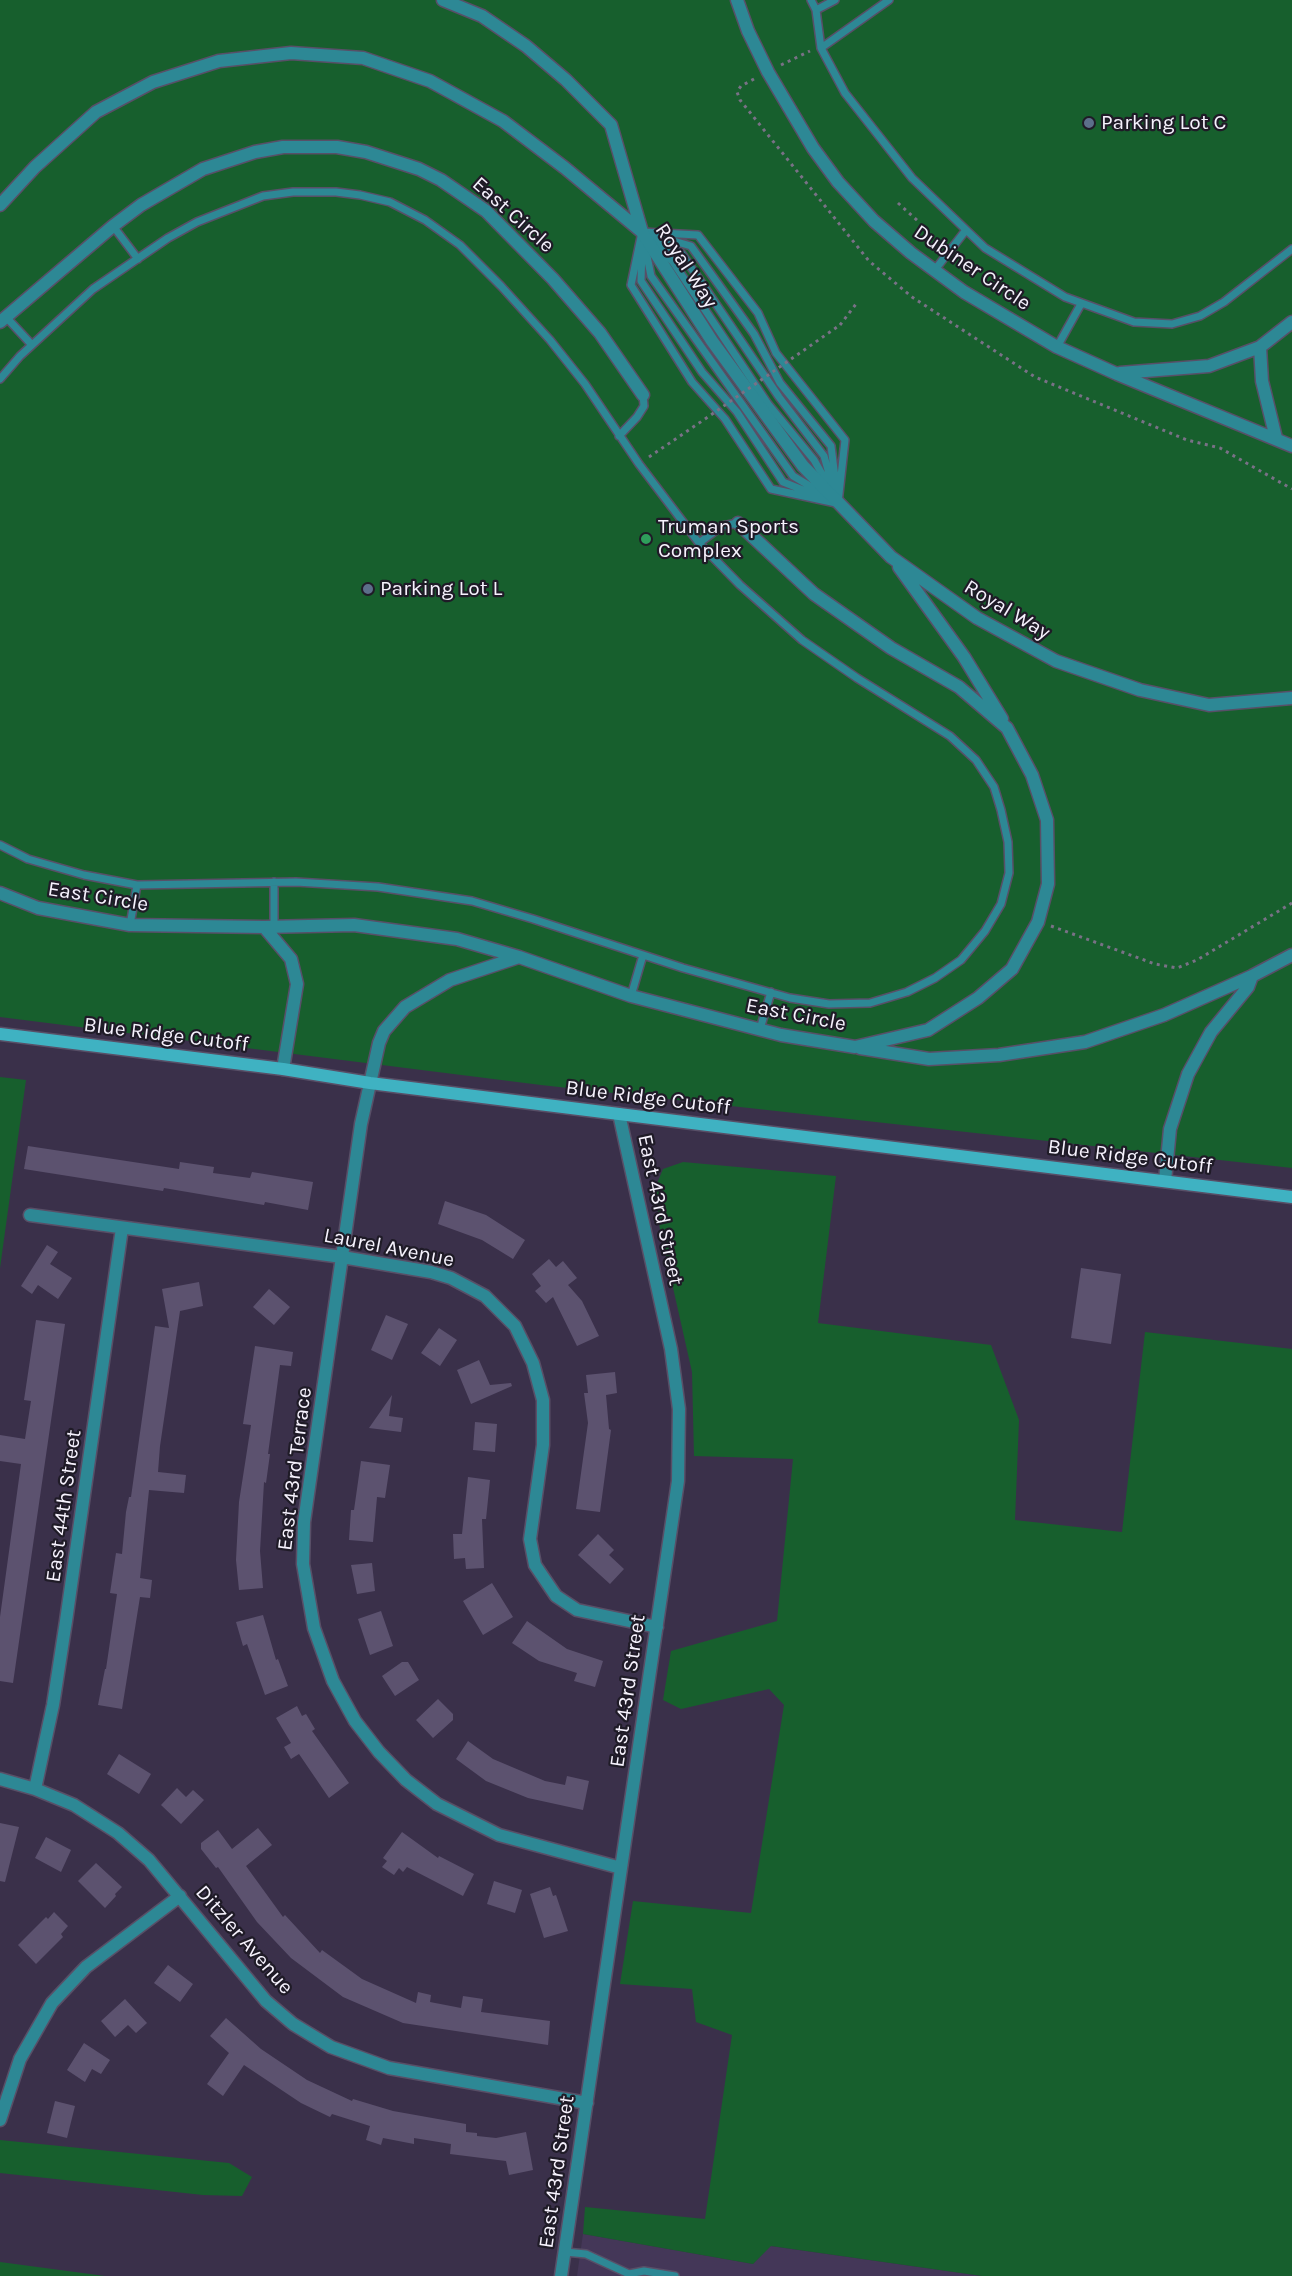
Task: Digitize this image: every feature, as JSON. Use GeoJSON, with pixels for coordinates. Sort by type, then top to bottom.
{"type":"FeatureCollection","features":[{"type":"Feature","properties":{"kind":"main road","name":"Blue Ridge Cutoff"},"geometry":{"type":"LineString","coordinates":[[0,1034],[283,1069],[370,1083],[1292,1197]]}},
{"type":"Feature","properties":{"kind":"street"},"geometry":{"type":"LineString","coordinates":[[443,0],[482,16],[526,46],[567,80],[611,125],[642,232]]}},
{"type":"Feature","properties":{"kind":"street","name":"Dubiner Circle"},"geometry":{"type":"LineString","coordinates":[[737,0],[748,31],[768,72],[813,148],[838,182],[874,221],[934,271],[964,292],[1057,347],[1292,446]]}},
{"type":"Feature","properties":{"kind":"street","name":"Royal Way"},"geometry":{"type":"LineString","coordinates":[[0,205],[35,168],[96,112],[153,82],[219,62],[291,53],[363,58],[430,81],[503,121],[565,168],[642,232],[712,341],[803,466],[891,557],[976,618],[1056,661],[1140,690],[1209,705],[1292,698]]}},
{"type":"Feature","properties":{"kind":"street","name":"East Circle"},"geometry":{"type":"LineString","coordinates":[[3,320],[113,226],[141,205],[203,169],[255,152],[283,147],[311,146],[356,150],[393,159],[441,180],[486,211],[578,307],[600,333],[643,395]]}},
{"type":"Feature","properties":{"kind":"street"},"geometry":{"type":"LineString","coordinates":[[1117,374],[1209,366],[1260,347],[1292,322]]}},
{"type":"Feature","properties":{"kind":"street"},"geometry":{"type":"LineString","coordinates":[[1260,347],[1262,381],[1276,438]]}},
{"type":"Feature","properties":{"kind":"street","name":"East Circle"},"geometry":{"type":"LineString","coordinates":[[738,523],[814,594],[891,648],[958,687],[1007,728]]}},
{"type":"Feature","properties":{"kind":"street","name":"East Circle"},"geometry":{"type":"LineString","coordinates":[[0,893],[38,908],[130,925],[269,927],[354,925],[457,939],[519,957],[631,996],[760,1029],[855,1047],[928,1030],[978,998],[1012,969],[1038,922],[1048,884],[1047,820],[1032,775],[1007,728],[964,657],[891,557]]}},
{"type":"Feature","properties":{"kind":"street"},"geometry":{"type":"LineString","coordinates":[[269,927],[291,959],[297,984],[283,1069]]}},
{"type":"Feature","properties":{"kind":"street"},"geometry":{"type":"LineString","coordinates":[[855,1047],[929,1059],[999,1055],[1085,1042],[1164,1015],[1252,976],[1292,955]]}},
{"type":"Feature","properties":{"kind":"street"},"geometry":{"type":"LineString","coordinates":[[370,1083],[384,1031],[405,1007],[450,980],[519,957]]}},
{"type":"Feature","properties":{"kind":"street"},"geometry":{"type":"LineString","coordinates":[[1165,1181],[1170,1129],[1188,1074],[1210,1032],[1248,987],[1252,976]]}},
{"type":"Feature","properties":{"kind":"street","name":"East 43rd Terrace"},"geometry":{"type":"LineString","coordinates":[[370,1083],[361,1124],[304,1522],[303,1564],[314,1628],[333,1681],[355,1721],[379,1752],[406,1780],[437,1804],[499,1835],[621,1868]]}},
{"type":"Feature","properties":{"kind":"street","name":"East 43rd Street"},"geometry":{"type":"LineString","coordinates":[[561,2276],[678,1481],[679,1409],[671,1349],[620,1114]]}},
{"type":"Feature","properties":{"kind":"street","name":"Laurel Avenue"},"geometry":{"type":"LineString","coordinates":[[30,1215],[342,1257],[431,1272],[451,1278],[485,1296],[515,1326],[533,1363],[543,1400],[543,1445],[530,1539],[535,1565],[556,1596],[577,1610],[657,1627]]}},
{"type":"Feature","properties":{"kind":"street","name":"East 44th Street"},"geometry":{"type":"LineString","coordinates":[[34,1789],[53,1705],[63,1642],[122,1228]]}},
{"type":"Feature","properties":{"kind":"street","name":"Ditzler Avenue"},"geometry":{"type":"LineString","coordinates":[[0,1779],[34,1789],[74,1805],[118,1833],[149,1860],[266,2001],[293,2024],[331,2047],[389,2068],[587,2103]]}},
{"type":"Feature","properties":{"kind":"street"},"geometry":{"type":"LineString","coordinates":[[0,2120],[20,2059],[52,2003],[86,1967],[180,1896]]}},
{"type":"Feature","properties":{"kind":"lane"},"geometry":{"type":"LineString","coordinates":[[811,0],[816,10],[821,48],[845,93],[912,178],[985,249],[1065,297],[1134,322],[1151,324],[1182,322],[1200,316],[1224,302],[1292,249]]}},
{"type":"Feature","properties":{"kind":"lane"},"geometry":{"type":"LineString","coordinates":[[816,10],[835,0]]}},
{"type":"Feature","properties":{"kind":"lane"},"geometry":{"type":"LineString","coordinates":[[821,48],[889,0]]}},
{"type":"Feature","properties":{"kind":"lane"},"geometry":{"type":"LineString","coordinates":[[0,379],[32,345],[93,289],[197,222],[263,196],[324,191],[360,195],[390,202],[425,220],[460,245],[501,286],[550,340],[585,384],[639,464],[699,543],[740,585],[802,640],[857,678],[950,736],[976,760],[994,787],[1001,810],[1008,842],[1009,873],[1002,904],[985,932],[961,960],[935,978],[907,992],[870,1003],[828,1004],[771,992],[643,955],[472,901],[378,887],[274,882],[137,885],[84,875],[28,859],[0,845]]}},
{"type":"Feature","properties":{"kind":"lane"},"geometry":{"type":"LineString","coordinates":[[113,226],[138,259]]}},
{"type":"Feature","properties":{"kind":"lane"},"geometry":{"type":"LineString","coordinates":[[934,271],[966,230]]}},
{"type":"Feature","properties":{"kind":"lane"},"geometry":{"type":"LineString","coordinates":[[642,232],[631,285],[692,382],[725,418],[771,489],[838,504]]}},
{"type":"Feature","properties":{"kind":"lane"},"geometry":{"type":"LineString","coordinates":[[642,232],[641,281],[702,372],[737,412],[783,482],[838,504]]}},
{"type":"Feature","properties":{"kind":"lane"},"geometry":{"type":"LineString","coordinates":[[642,232],[698,235],[758,313],[776,353],[845,440],[838,504]]}},
{"type":"Feature","properties":{"kind":"lane"},"geometry":{"type":"LineString","coordinates":[[642,232],[691,246],[698,255],[753,334],[780,382],[831,446],[838,504]]}},
{"type":"Feature","properties":{"kind":"lane"},"geometry":{"type":"LineString","coordinates":[[642,232],[682,255],[779,397],[824,456],[838,504]]}},
{"type":"Feature","properties":{"kind":"lane"},"geometry":{"type":"LineString","coordinates":[[1057,347],[1081,304]]}},
{"type":"Feature","properties":{"kind":"lane"},"geometry":{"type":"LineString","coordinates":[[3,320],[32,345]]}},
{"type":"Feature","properties":{"kind":"lane"},"geometry":{"type":"LineString","coordinates":[[619,435],[644,406],[643,395]]}},
{"type":"Feature","properties":{"kind":"lane"},"geometry":{"type":"LineString","coordinates":[[699,543],[722,526],[738,523]]}},
{"type":"Feature","properties":{"kind":"lane"},"geometry":{"type":"LineString","coordinates":[[269,927],[274,882]]}},
{"type":"Feature","properties":{"kind":"lane"},"geometry":{"type":"LineString","coordinates":[[130,925],[137,885]]}},
{"type":"Feature","properties":{"kind":"lane"},"geometry":{"type":"LineString","coordinates":[[631,996],[643,955]]}},
{"type":"Feature","properties":{"kind":"lane"},"geometry":{"type":"LineString","coordinates":[[760,1029],[771,992]]}},
{"type":"Feature","properties":{"kind":"lane"},"geometry":{"type":"LineString","coordinates":[[565,2252],[586,2254],[629,2275],[644,2271],[675,2276]]}},
{"type":"Feature","properties":{"kind":"path"},"geometry":{"type":"LineString","coordinates":[[781,65],[810,51]]}},
{"type":"Feature","properties":{"kind":"path"},"geometry":{"type":"LineString","coordinates":[[898,203],[918,221]]}},
{"type":"Feature","properties":{"kind":"path"},"geometry":{"type":"LineString","coordinates":[[639,464],[840,325],[856,304]]}},
{"type":"Feature","properties":{"kind":"path"},"geometry":{"type":"LineString","coordinates":[[1038,922],[1155,964],[1177,968],[1197,960],[1292,903]]}},
{"type":"Feature","properties":{"kind":"shaded area"},"geometry":{"type":"Polygon","coordinates":[[[583,2234],[753,2264],[770,2246],[982,2276],[577,2276],[583,2234]]]}},
{"type":"Feature","properties":{"kind":"green space","name":"Truman Sports Complex"},"geometry":{"type":"Polygon","coordinates":[[[0,0],[1292,0],[1292,1168],[541,1085],[0,1017],[0,0]]]}},
{"type":"Feature","properties":{"kind":"green space"},"geometry":{"type":"Polygon","coordinates":[[[0,1077],[26,1080],[0,1268],[0,1077]]]}},
{"type":"Feature","properties":{"kind":"green space"},"geometry":{"type":"Polygon","coordinates":[[[683,1162],[836,1176],[818,1323],[991,1345],[1019,1420],[1015,1520],[1122,1532],[1145,1332],[1292,1349],[1292,2276],[982,2276],[771,2246],[753,2264],[583,2234],[585,2207],[705,2219],[732,2035],[696,2022],[692,1989],[620,1984],[633,1901],[751,1913],[784,1705],[769,1689],[681,1709],[663,1700],[671,1651],[777,1621],[793,1459],[694,1456],[692,1372],[660,1230],[655,1188],[663,1169],[683,1162]]]}},
{"type":"Feature","properties":{"kind":"green space"},"geometry":{"type":"Polygon","coordinates":[[[0,2140],[229,2163],[252,2177],[242,2196],[203,2195],[0,2173],[0,2140]]]}},
{"type":"Feature","properties":{"kind":"green space"},"geometry":{"type":"Polygon","coordinates":[[[0,2262],[105,2276],[0,2276],[0,2262]]]}},
{"type":"Feature","properties":{"kind":"building"},"geometry":{"type":"Polygon","coordinates":[[[28,1146],[179,1169],[180,1162],[214,1167],[213,1173],[250,1178],[252,1172],[313,1182],[308,1210],[265,1202],[264,1205],[164,1188],[163,1191],[24,1169],[28,1146]]]}},
{"type":"Feature","properties":{"kind":"building"},"geometry":{"type":"Polygon","coordinates":[[[445,1201],[486,1215],[525,1240],[513,1259],[482,1240],[438,1224],[445,1201]]]}},
{"type":"Feature","properties":{"kind":"building"},"geometry":{"type":"Polygon","coordinates":[[[47,1245],[58,1252],[50,1264],[72,1278],[58,1299],[38,1285],[32,1294],[21,1286],[47,1245]]]}},
{"type":"Feature","properties":{"kind":"building"},"geometry":{"type":"Polygon","coordinates":[[[549,1259],[556,1267],[563,1261],[577,1278],[568,1285],[582,1301],[599,1336],[577,1346],[553,1297],[546,1303],[535,1291],[541,1286],[532,1274],[549,1259]]]}},
{"type":"Feature","properties":{"kind":"building"},"geometry":{"type":"Polygon","coordinates":[[[1081,1268],[1121,1274],[1111,1344],[1071,1338],[1081,1268]]]}},
{"type":"Feature","properties":{"kind":"building"},"geometry":{"type":"Polygon","coordinates":[[[199,1282],[203,1306],[180,1311],[158,1472],[186,1475],[184,1493],[149,1490],[140,1578],[152,1580],[150,1598],[140,1597],[122,1709],[98,1705],[106,1669],[117,1594],[110,1593],[116,1553],[122,1554],[126,1512],[129,1497],[131,1497],[155,1326],[169,1328],[162,1289],[199,1282]]]}},
{"type":"Feature","properties":{"kind":"building"},"geometry":{"type":"Polygon","coordinates":[[[269,1289],[290,1307],[274,1325],[253,1307],[269,1289]]]}},
{"type":"Feature","properties":{"kind":"building"},"geometry":{"type":"Polygon","coordinates":[[[386,1315],[408,1324],[392,1360],[371,1350],[386,1315]]]}},
{"type":"Feature","properties":{"kind":"building"},"geometry":{"type":"Polygon","coordinates":[[[36,1320],[65,1324],[13,1683],[0,1681],[0,1617],[21,1464],[0,1461],[0,1435],[25,1439],[31,1401],[24,1400],[36,1320]]]}},
{"type":"Feature","properties":{"kind":"building"},"geometry":{"type":"Polygon","coordinates":[[[439,1328],[457,1340],[440,1366],[421,1353],[439,1328]]]}},
{"type":"Feature","properties":{"kind":"building"},"geometry":{"type":"Polygon","coordinates":[[[255,1346],[293,1352],[291,1366],[280,1365],[266,1483],[264,1482],[260,1551],[263,1588],[239,1590],[236,1560],[239,1502],[251,1425],[243,1424],[255,1346]]]}},
{"type":"Feature","properties":{"kind":"building"},"geometry":{"type":"Polygon","coordinates":[[[479,1360],[490,1385],[511,1383],[512,1386],[471,1404],[457,1370],[479,1360]]]}},
{"type":"Feature","properties":{"kind":"building"},"geometry":{"type":"Polygon","coordinates":[[[615,1372],[617,1393],[606,1395],[609,1429],[611,1430],[600,1512],[576,1509],[588,1423],[584,1393],[588,1393],[586,1375],[615,1372]]]}},
{"type":"Feature","properties":{"kind":"building"},"geometry":{"type":"Polygon","coordinates":[[[392,1395],[389,1416],[403,1418],[401,1432],[369,1428],[392,1395]]]}},
{"type":"Feature","properties":{"kind":"building"},"geometry":{"type":"Polygon","coordinates":[[[475,1422],[497,1424],[495,1452],[473,1450],[475,1422]]]}},
{"type":"Feature","properties":{"kind":"building"},"geometry":{"type":"Polygon","coordinates":[[[361,1461],[390,1465],[385,1498],[377,1497],[373,1542],[349,1540],[351,1510],[354,1510],[361,1461]]]}},
{"type":"Feature","properties":{"kind":"building"},"geometry":{"type":"Polygon","coordinates":[[[468,1477],[490,1480],[486,1519],[482,1519],[484,1568],[466,1569],[465,1558],[454,1559],[453,1534],[462,1534],[468,1477]]]}},
{"type":"Feature","properties":{"kind":"building"},"geometry":{"type":"Polygon","coordinates":[[[598,1534],[614,1550],[609,1555],[624,1569],[610,1584],[578,1555],[598,1534]]]}},
{"type":"Feature","properties":{"kind":"building"},"geometry":{"type":"Polygon","coordinates":[[[372,1563],[375,1591],[357,1594],[351,1565],[372,1563]]]}},
{"type":"Feature","properties":{"kind":"building"},"geometry":{"type":"Polygon","coordinates":[[[492,1583],[513,1617],[483,1635],[463,1601],[492,1583]]]}},
{"type":"Feature","properties":{"kind":"building"},"geometry":{"type":"Polygon","coordinates":[[[381,1611],[393,1646],[370,1655],[358,1619],[381,1611]]]}},
{"type":"Feature","properties":{"kind":"building"},"geometry":{"type":"Polygon","coordinates":[[[263,1615],[276,1660],[278,1659],[288,1686],[265,1695],[247,1644],[243,1646],[236,1622],[263,1615]]]}},
{"type":"Feature","properties":{"kind":"building"},"geometry":{"type":"Polygon","coordinates":[[[527,1621],[567,1649],[603,1661],[595,1687],[574,1681],[577,1673],[539,1661],[512,1643],[527,1621]]]}},
{"type":"Feature","properties":{"kind":"building"},"geometry":{"type":"Polygon","coordinates":[[[402,1662],[408,1662],[419,1680],[395,1696],[382,1676],[402,1662]]]}},
{"type":"Feature","properties":{"kind":"building"},"geometry":{"type":"Polygon","coordinates":[[[438,1699],[453,1714],[453,1720],[433,1738],[416,1720],[438,1699]]]}},
{"type":"Feature","properties":{"kind":"building"},"geometry":{"type":"Polygon","coordinates":[[[297,1706],[302,1716],[306,1714],[315,1729],[312,1731],[349,1783],[329,1798],[299,1754],[291,1759],[284,1747],[291,1743],[276,1718],[297,1706]]]}},
{"type":"Feature","properties":{"kind":"building"},"geometry":{"type":"Polygon","coordinates":[[[468,1741],[493,1759],[545,1781],[565,1785],[567,1776],[589,1781],[583,1810],[528,1798],[486,1781],[456,1759],[468,1741]]]}},
{"type":"Feature","properties":{"kind":"building"},"geometry":{"type":"Polygon","coordinates":[[[119,1754],[151,1774],[139,1794],[107,1774],[119,1754]]]}},
{"type":"Feature","properties":{"kind":"building"},"geometry":{"type":"Polygon","coordinates":[[[177,1788],[186,1797],[193,1790],[204,1800],[181,1824],[161,1805],[177,1788]]]}},
{"type":"Feature","properties":{"kind":"building"},"geometry":{"type":"Polygon","coordinates":[[[0,1823],[19,1827],[5,1882],[0,1881],[0,1823]]]}},
{"type":"Feature","properties":{"kind":"building"},"geometry":{"type":"Polygon","coordinates":[[[258,1828],[272,1845],[246,1866],[283,1917],[285,1915],[320,1953],[322,1950],[362,1979],[416,2003],[418,1992],[431,1995],[430,2002],[461,2008],[463,1996],[483,1999],[481,2012],[550,2021],[548,2045],[403,2023],[343,1997],[291,1958],[257,1922],[218,1867],[216,1868],[201,1849],[201,1843],[218,1830],[232,1849],[258,1828]]]}},
{"type":"Feature","properties":{"kind":"building"},"geometry":{"type":"Polygon","coordinates":[[[402,1832],[438,1858],[439,1856],[474,1874],[463,1896],[407,1867],[403,1872],[399,1868],[394,1875],[382,1867],[387,1861],[383,1858],[402,1832]]]}},
{"type":"Feature","properties":{"kind":"building"},"geometry":{"type":"Polygon","coordinates":[[[46,1837],[71,1850],[61,1872],[35,1858],[46,1837]]]}},
{"type":"Feature","properties":{"kind":"building"},"geometry":{"type":"Polygon","coordinates":[[[96,1863],[122,1887],[105,1908],[78,1881],[96,1863]]]}},
{"type":"Feature","properties":{"kind":"building"},"geometry":{"type":"Polygon","coordinates":[[[494,1881],[522,1890],[515,1913],[487,1904],[494,1881]]]}},
{"type":"Feature","properties":{"kind":"building"},"geometry":{"type":"Polygon","coordinates":[[[550,1887],[553,1896],[556,1895],[568,1931],[544,1938],[530,1894],[550,1887]]]}},
{"type":"Feature","properties":{"kind":"building"},"geometry":{"type":"Polygon","coordinates":[[[54,1912],[68,1926],[61,1934],[63,1937],[36,1964],[18,1945],[54,1912]]]}},
{"type":"Feature","properties":{"kind":"building"},"geometry":{"type":"Polygon","coordinates":[[[168,1965],[193,1984],[180,2002],[154,1983],[168,1965]]]}},
{"type":"Feature","properties":{"kind":"building"},"geometry":{"type":"Polygon","coordinates":[[[125,1999],[147,2023],[136,2033],[128,2025],[115,2037],[101,2021],[125,1999]]]}},
{"type":"Feature","properties":{"kind":"building"},"geometry":{"type":"Polygon","coordinates":[[[226,2018],[261,2049],[307,2080],[352,2101],[353,2099],[393,2111],[466,2124],[466,2132],[477,2133],[477,2136],[496,2138],[526,2132],[533,2170],[509,2175],[506,2161],[450,2154],[451,2144],[414,2138],[414,2144],[383,2138],[381,2145],[366,2140],[370,2126],[332,2114],[330,2117],[301,2103],[244,2065],[223,2096],[207,2084],[229,2053],[210,2036],[226,2018]]]}},
{"type":"Feature","properties":{"kind":"building"},"geometry":{"type":"Polygon","coordinates":[[[84,2043],[110,2060],[101,2074],[92,2069],[85,2082],[67,2070],[84,2043]]]}},
{"type":"Feature","properties":{"kind":"building"},"geometry":{"type":"Polygon","coordinates":[[[55,2101],[75,2106],[67,2138],[47,2133],[55,2101]]]}},
{"type":"Feature","properties":{"kind":"place","name":"Parking Lot C"},"geometry":{"type":"Point","coordinates":[1089,123]}},
{"type":"Feature","properties":{"kind":"place","name":"Truman Sports Complex"},"geometry":{"type":"Point","coordinates":[646,539]}},
{"type":"Feature","properties":{"kind":"place","name":"Parking Lot L"},"geometry":{"type":"Point","coordinates":[368,589]}}]}
